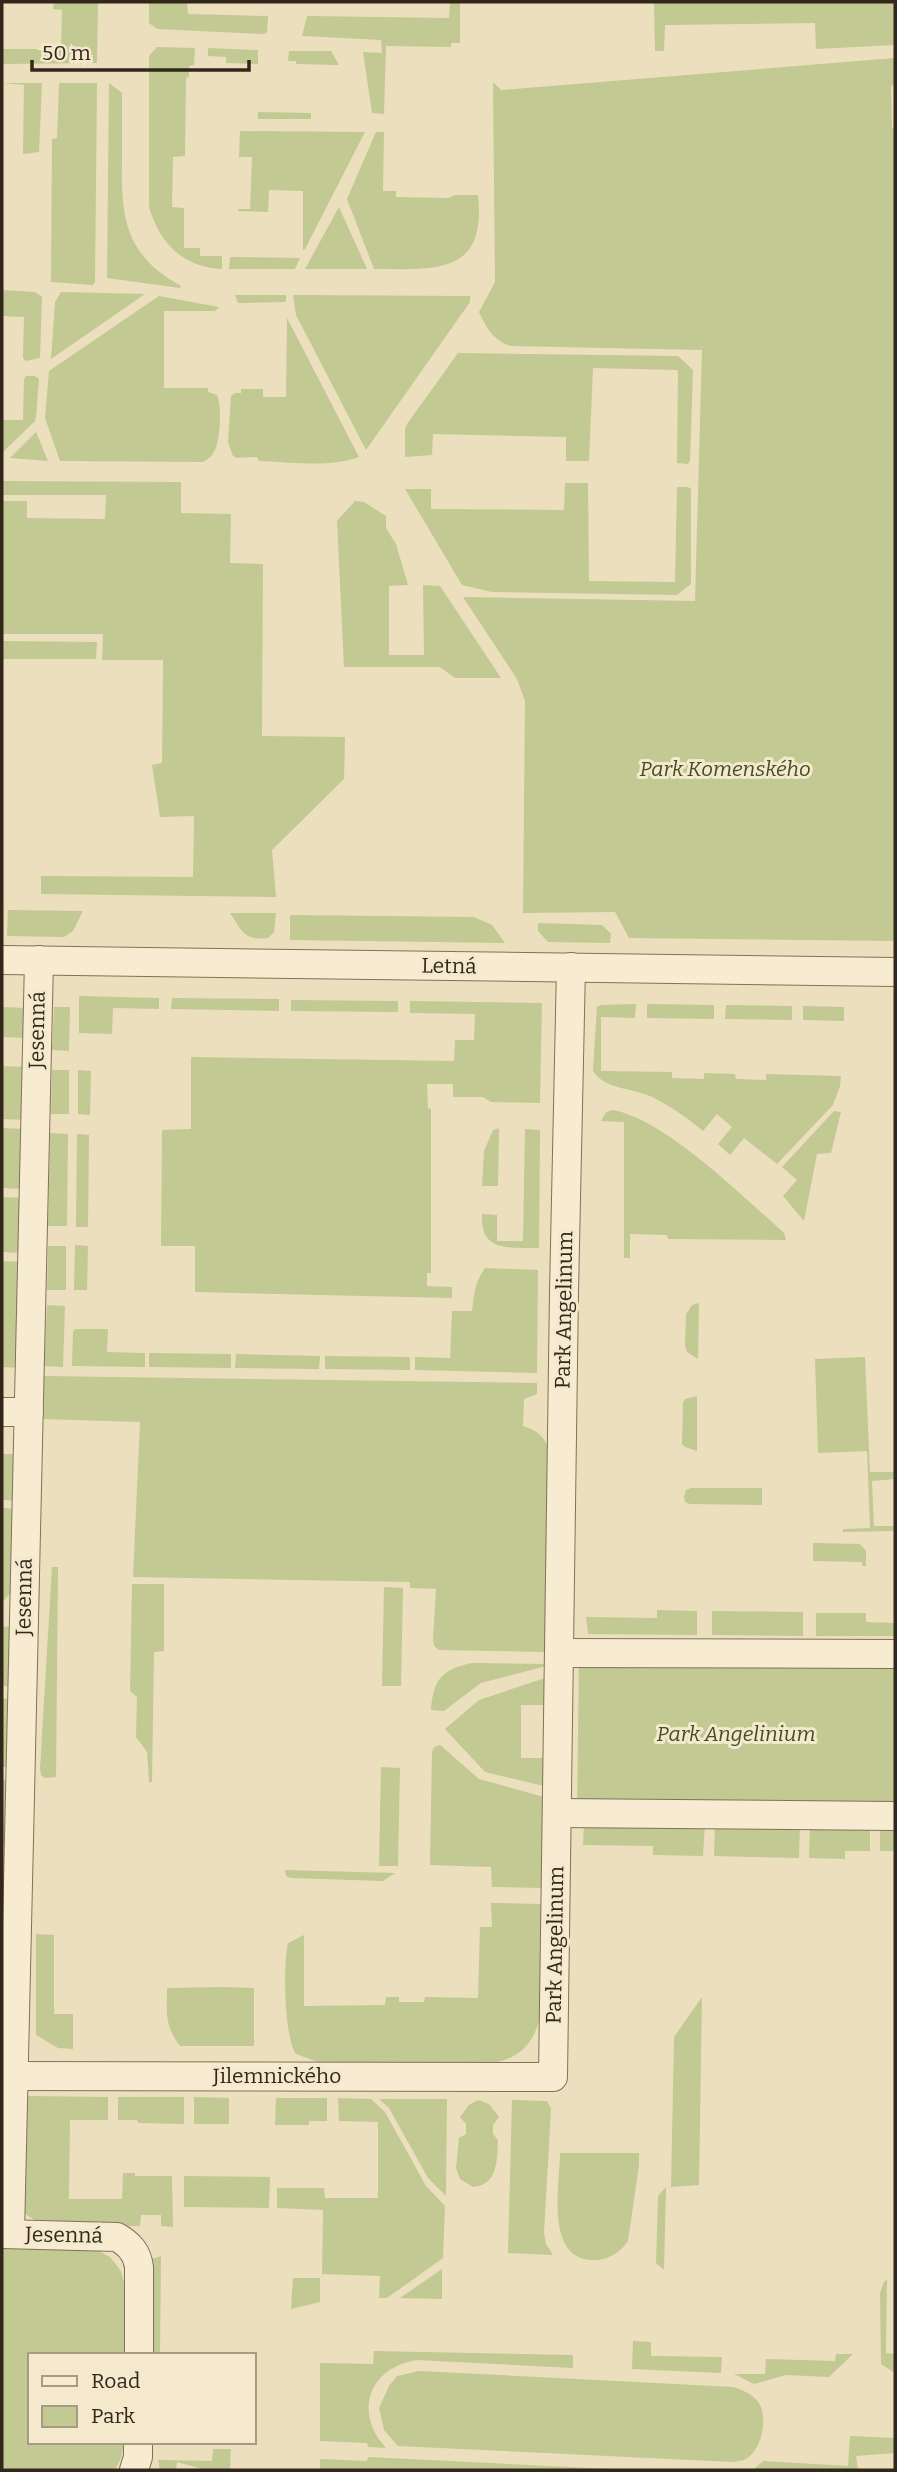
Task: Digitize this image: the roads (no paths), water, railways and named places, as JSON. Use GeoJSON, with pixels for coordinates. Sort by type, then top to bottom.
{"type":"FeatureCollection","features":[{"type":"Feature","properties":{"kind":"street","name":"Letná"},"geometry":{"type":"LineString","coordinates":[[2,960],[895,972]]}},
{"type":"Feature","properties":{"kind":"street","name":"Jesenná"},"geometry":{"type":"LineString","coordinates":[[39,960],[15,1412],[6,2234],[117,2237],[125,2242],[136,2254],[139,2267],[139,2353]]}},
{"type":"Feature","properties":{"kind":"street","name":"Park Angelinum"},"geometry":{"type":"LineString","coordinates":[[553,2077],[571,967]]}},
{"type":"Feature","properties":{"kind":"street"},"geometry":{"type":"LineString","coordinates":[[559,1653],[895,1654]]}},
{"type":"Feature","properties":{"kind":"street"},"geometry":{"type":"LineString","coordinates":[[557,1813],[895,1816]]}},
{"type":"Feature","properties":{"kind":"street","name":"Jilemnického"},"geometry":{"type":"LineString","coordinates":[[8,2076],[553,2077]]}},
{"type":"Feature","properties":{"kind":"street"},"geometry":{"type":"LineString","coordinates":[[134,2470],[138,2444]]}},
{"type":"Feature","properties":{"kind":"park label","name":"Park Komenského"},"geometry":{"type":"Point","coordinates":[725,769]}},
{"type":"Feature","properties":{"kind":"park label","name":"Park Angelinium"},"geometry":{"type":"Point","coordinates":[736,1734]}}]}
